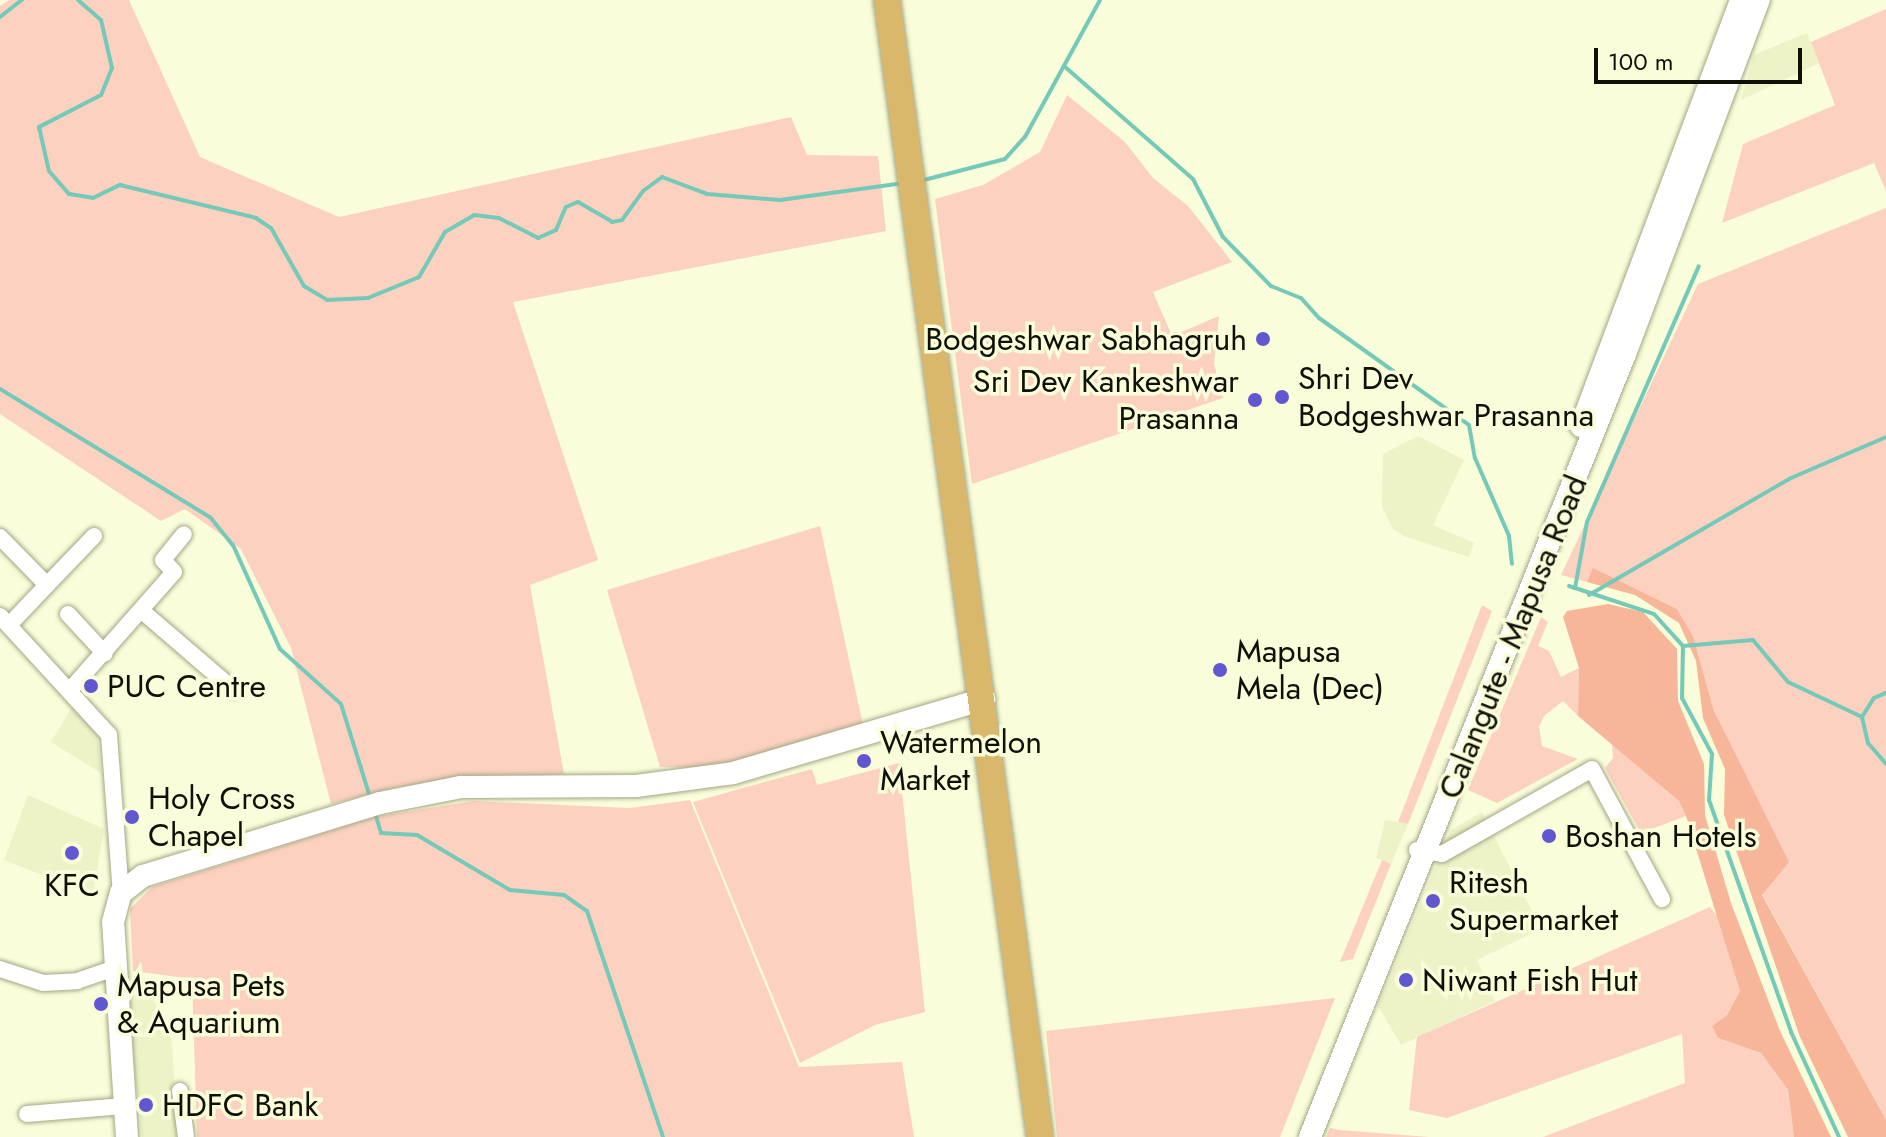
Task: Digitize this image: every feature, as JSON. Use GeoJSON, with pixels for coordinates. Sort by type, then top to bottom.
{"type":"FeatureCollection","features":[{"type":"Feature","properties":{"kind":"main road"},"geometry":{"type":"LineString","coordinates":[[887,0],[976,700],[1024,1137]]}},
{"type":"Feature","properties":{"kind":"main road","name":"Calangute - Mapusa Road"},"geometry":{"type":"LineString","coordinates":[[1299,1137],[1421,852],[1741,0]]}},
{"type":"Feature","properties":{"kind":"main road","name":"Calangute - Mapusa Road"},"geometry":{"type":"LineString","coordinates":[[1310,1137],[1759,0]]}},
{"type":"Feature","properties":{"kind":"main road"},"geometry":{"type":"LineString","coordinates":[[127,1137],[113,922],[121,893],[143,876],[374,805],[461,787],[636,786],[733,773],[976,700]]}},
{"type":"Feature","properties":{"kind":"main road"},"geometry":{"type":"LineString","coordinates":[[976,700],[1040,1137]]}},
{"type":"Feature","properties":{"kind":"street"},"geometry":{"type":"LineString","coordinates":[[70,690],[105,654],[174,572],[163,560],[184,534]]}},
{"type":"Feature","properties":{"kind":"street"},"geometry":{"type":"LineString","coordinates":[[94,536],[47,585],[5,620],[109,735],[121,893]]}},
{"type":"Feature","properties":{"kind":"street"},"geometry":{"type":"LineString","coordinates":[[0,537],[47,585]]}},
{"type":"Feature","properties":{"kind":"street"},"geometry":{"type":"LineString","coordinates":[[142,611],[234,690]]}},
{"type":"Feature","properties":{"kind":"street"},"geometry":{"type":"LineString","coordinates":[[68,614],[105,654]]}},
{"type":"Feature","properties":{"kind":"street"},"geometry":{"type":"LineString","coordinates":[[1421,852],[1442,854],[1592,769],[1662,899]]}},
{"type":"Feature","properties":{"kind":"street"},"geometry":{"type":"LineString","coordinates":[[0,969],[43,983],[77,981],[115,968]]}},
{"type":"Feature","properties":{"kind":"street"},"geometry":{"type":"LineString","coordinates":[[180,1091],[186,1137]]}},
{"type":"Feature","properties":{"kind":"street"},"geometry":{"type":"LineString","coordinates":[[27,1114],[124,1106]]}},
{"type":"Feature","properties":{"kind":"shaded area"},"geometry":{"type":"Polygon","coordinates":[[[9,0],[129,0],[200,157],[339,217],[791,117],[807,155],[878,156],[886,231],[513,302],[598,560],[530,585],[564,774],[398,787],[331,804],[291,648],[241,549],[185,509],[161,521],[0,414],[0,6],[9,0]]]}},
{"type":"Feature","properties":{"kind":"shaded area"},"geometry":{"type":"Polygon","coordinates":[[[1886,9],[1886,191],[1874,163],[1722,223],[1743,144],[1835,105],[1811,42],[1886,9]]]}},
{"type":"Feature","properties":{"kind":"shaded area"},"geometry":{"type":"Polygon","coordinates":[[[1807,33],[1819,63],[1741,100],[1754,55],[1807,33]]]}},
{"type":"Feature","properties":{"kind":"shaded area"},"geometry":{"type":"Polygon","coordinates":[[[1067,95],[1125,142],[1153,178],[1188,206],[1232,262],[1153,292],[1172,336],[1219,316],[1214,364],[1223,398],[972,484],[935,199],[983,185],[1040,152],[1067,95]]]}},
{"type":"Feature","properties":{"kind":"shaded area"},"geometry":{"type":"Polygon","coordinates":[[[1886,208],[1886,1120],[1762,894],[1749,784],[1714,711],[1693,636],[1677,609],[1594,569],[1587,582],[1561,575],[1698,284],[1886,208]]]}},
{"type":"Feature","properties":{"kind":"shaded area"},"geometry":{"type":"Polygon","coordinates":[[[1418,436],[1464,460],[1433,525],[1474,543],[1469,557],[1406,537],[1393,529],[1382,507],[1383,454],[1418,436]]]}},
{"type":"Feature","properties":{"kind":"shaded area"},"geometry":{"type":"Polygon","coordinates":[[[820,526],[863,725],[712,768],[660,767],[607,590],[820,526]]]}},
{"type":"Feature","properties":{"kind":"shaded area"},"geometry":{"type":"Polygon","coordinates":[[[1593,568],[1677,609],[1693,636],[1714,711],[1789,862],[1762,895],[1886,1120],[1886,1137],[1848,1137],[1800,1037],[1724,815],[1725,769],[1703,718],[1696,661],[1679,623],[1635,595],[1587,582],[1593,568]]]}},
{"type":"Feature","properties":{"kind":"shaded area"},"geometry":{"type":"Polygon","coordinates":[[[1608,604],[1643,612],[1677,649],[1678,701],[1704,764],[1705,815],[1731,903],[1780,1031],[1831,1137],[1794,1137],[1788,1090],[1761,1053],[1718,1038],[1712,1026],[1727,1015],[1740,991],[1686,816],[1679,801],[1578,716],[1579,668],[1563,617],[1567,611],[1608,604]]]}},
{"type":"Feature","properties":{"kind":"shaded area"},"geometry":{"type":"Polygon","coordinates":[[[1482,605],[1492,611],[1408,824],[1398,822],[1482,605]]]}},
{"type":"Feature","properties":{"kind":"shaded area"},"geometry":{"type":"Polygon","coordinates":[[[1541,617],[1548,622],[1538,646],[1549,651],[1561,677],[1579,668],[1578,716],[1563,701],[1544,716],[1539,727],[1542,746],[1578,759],[1497,803],[1468,790],[1541,617]]]}},
{"type":"Feature","properties":{"kind":"shaded area"},"geometry":{"type":"Polygon","coordinates":[[[74,704],[97,729],[101,773],[51,742],[74,704]]]}},
{"type":"Feature","properties":{"kind":"shaded area"},"geometry":{"type":"Polygon","coordinates":[[[1612,744],[1679,801],[1686,816],[1641,833],[1605,768],[1613,758],[1612,744]]]}},
{"type":"Feature","properties":{"kind":"shaded area"},"geometry":{"type":"Polygon","coordinates":[[[899,763],[925,1012],[875,1025],[800,1063],[693,802],[812,769],[817,785],[899,763]]]}},
{"type":"Feature","properties":{"kind":"shaded area"},"geometry":{"type":"Polygon","coordinates":[[[28,795],[104,829],[93,895],[4,860],[28,795]]]}},
{"type":"Feature","properties":{"kind":"shaded area"},"geometry":{"type":"Polygon","coordinates":[[[690,800],[799,1067],[902,1062],[914,1137],[197,1137],[192,979],[133,971],[130,909],[152,887],[374,817],[473,801],[630,808],[690,800]]]}},
{"type":"Feature","properties":{"kind":"shaded area"},"geometry":{"type":"Polygon","coordinates":[[[1482,812],[1541,929],[1477,960],[1495,1001],[1401,1045],[1378,1006],[1451,830],[1482,812]]]}},
{"type":"Feature","properties":{"kind":"shaded area"},"geometry":{"type":"Polygon","coordinates":[[[1385,820],[1408,824],[1391,864],[1376,858],[1385,820]]]}},
{"type":"Feature","properties":{"kind":"shaded area"},"geometry":{"type":"Polygon","coordinates":[[[1382,860],[1391,864],[1353,959],[1340,962],[1382,860]]]}},
{"type":"Feature","properties":{"kind":"shaded area"},"geometry":{"type":"Polygon","coordinates":[[[1710,907],[1718,917],[1740,991],[1727,1015],[1712,1026],[1718,1038],[1761,1053],[1788,1090],[1794,1137],[1543,1137],[1685,1083],[1682,1034],[1447,1118],[1409,1110],[1417,1037],[1710,907]]]}},
{"type":"Feature","properties":{"kind":"shaded area"},"geometry":{"type":"Polygon","coordinates":[[[126,994],[151,997],[170,1025],[179,1137],[142,1137],[126,994]]]}},
{"type":"Feature","properties":{"kind":"shaded area"},"geometry":{"type":"Polygon","coordinates":[[[1335,998],[1280,1137],[1057,1137],[1046,1031],[1335,998]]]}},
{"type":"Feature","properties":{"kind":"shaded area"},"geometry":{"type":"Polygon","coordinates":[[[1330,1128],[1340,1130],[1429,1137],[1326,1137],[1330,1128]]]}},
{"type":"Feature","properties":{"kind":"waterway"},"geometry":{"type":"LineString","coordinates":[[0,17],[22,0]]}},
{"type":"Feature","properties":{"kind":"waterway"},"geometry":{"type":"LineString","coordinates":[[78,0],[101,20],[112,68],[101,95],[39,127],[49,171],[69,194],[93,198],[120,185],[256,218],[271,228],[304,286],[327,300],[368,298],[419,277],[445,232],[474,215],[499,218],[538,238],[556,230],[566,207],[578,202],[612,222],[622,220],[643,191],[662,177],[707,194],[780,200],[904,183]]}},
{"type":"Feature","properties":{"kind":"waterway"},"geometry":{"type":"LineString","coordinates":[[920,181],[1005,159],[1025,137],[1100,0]]}},
{"type":"Feature","properties":{"kind":"waterway"},"geometry":{"type":"LineString","coordinates":[[1064,66],[1193,179],[1223,237],[1271,286],[1301,298],[1319,318],[1469,425],[1475,458],[1509,536],[1512,564]]}},
{"type":"Feature","properties":{"kind":"waterway"},"geometry":{"type":"LineString","coordinates":[[1575,588],[1587,522],[1699,266]]}},
{"type":"Feature","properties":{"kind":"waterway"},"geometry":{"type":"LineString","coordinates":[[0,389],[210,517],[233,545],[280,649],[341,704],[370,797]]}},
{"type":"Feature","properties":{"kind":"waterway"},"geometry":{"type":"LineString","coordinates":[[1589,595],[1791,478],[1886,437]]}},
{"type":"Feature","properties":{"kind":"waterway"},"geometry":{"type":"LineString","coordinates":[[1569,586],[1654,614],[1683,646],[1682,698],[1712,754],[1709,800],[1791,1032],[1839,1137]]}},
{"type":"Feature","properties":{"kind":"waterway"},"geometry":{"type":"LineString","coordinates":[[1683,646],[1753,640],[1788,682],[1862,717],[1868,743],[1886,764]]}},
{"type":"Feature","properties":{"kind":"waterway"},"geometry":{"type":"LineString","coordinates":[[1862,717],[1874,698],[1886,693]]}},
{"type":"Feature","properties":{"kind":"waterway"},"geometry":{"type":"LineString","coordinates":[[375,813],[381,833],[417,835],[510,890],[564,895],[587,911],[663,1137]]}},
{"type":"Feature","properties":{"kind":"place","name":"Bodgeshwar Sabhagruh"},"geometry":{"type":"Point","coordinates":[1263,339]}},
{"type":"Feature","properties":{"kind":"place","name":"Shri Dev Bodgeshwar Prasanna"},"geometry":{"type":"Point","coordinates":[1282,397]}},
{"type":"Feature","properties":{"kind":"place","name":"Sri Dev Kankeshwar Prasanna"},"geometry":{"type":"Point","coordinates":[1255,400]}},
{"type":"Feature","properties":{"kind":"place","name":"Mapusa Mela (Dec)"},"geometry":{"type":"Point","coordinates":[1220,670]}},
{"type":"Feature","properties":{"kind":"place","name":"PUC Centre"},"geometry":{"type":"Point","coordinates":[91,686]}},
{"type":"Feature","properties":{"kind":"place","name":"Watermelon Market"},"geometry":{"type":"Point","coordinates":[864,761]}},
{"type":"Feature","properties":{"kind":"place","name":"Holy Cross Chapel"},"geometry":{"type":"Point","coordinates":[132,817]}},
{"type":"Feature","properties":{"kind":"place","name":"Boshan Hotels"},"geometry":{"type":"Point","coordinates":[1549,836]}},
{"type":"Feature","properties":{"kind":"place","name":"KFC"},"geometry":{"type":"Point","coordinates":[72,853]}},
{"type":"Feature","properties":{"kind":"place","name":"Ritesh Supermarket"},"geometry":{"type":"Point","coordinates":[1433,901]}},
{"type":"Feature","properties":{"kind":"place","name":"Niwant Fish Hut"},"geometry":{"type":"Point","coordinates":[1406,980]}},
{"type":"Feature","properties":{"kind":"place","name":"Mapusa Pets & Aquarium"},"geometry":{"type":"Point","coordinates":[101,1004]}},
{"type":"Feature","properties":{"kind":"place","name":"HDFC Bank"},"geometry":{"type":"Point","coordinates":[146,1105]}}]}
